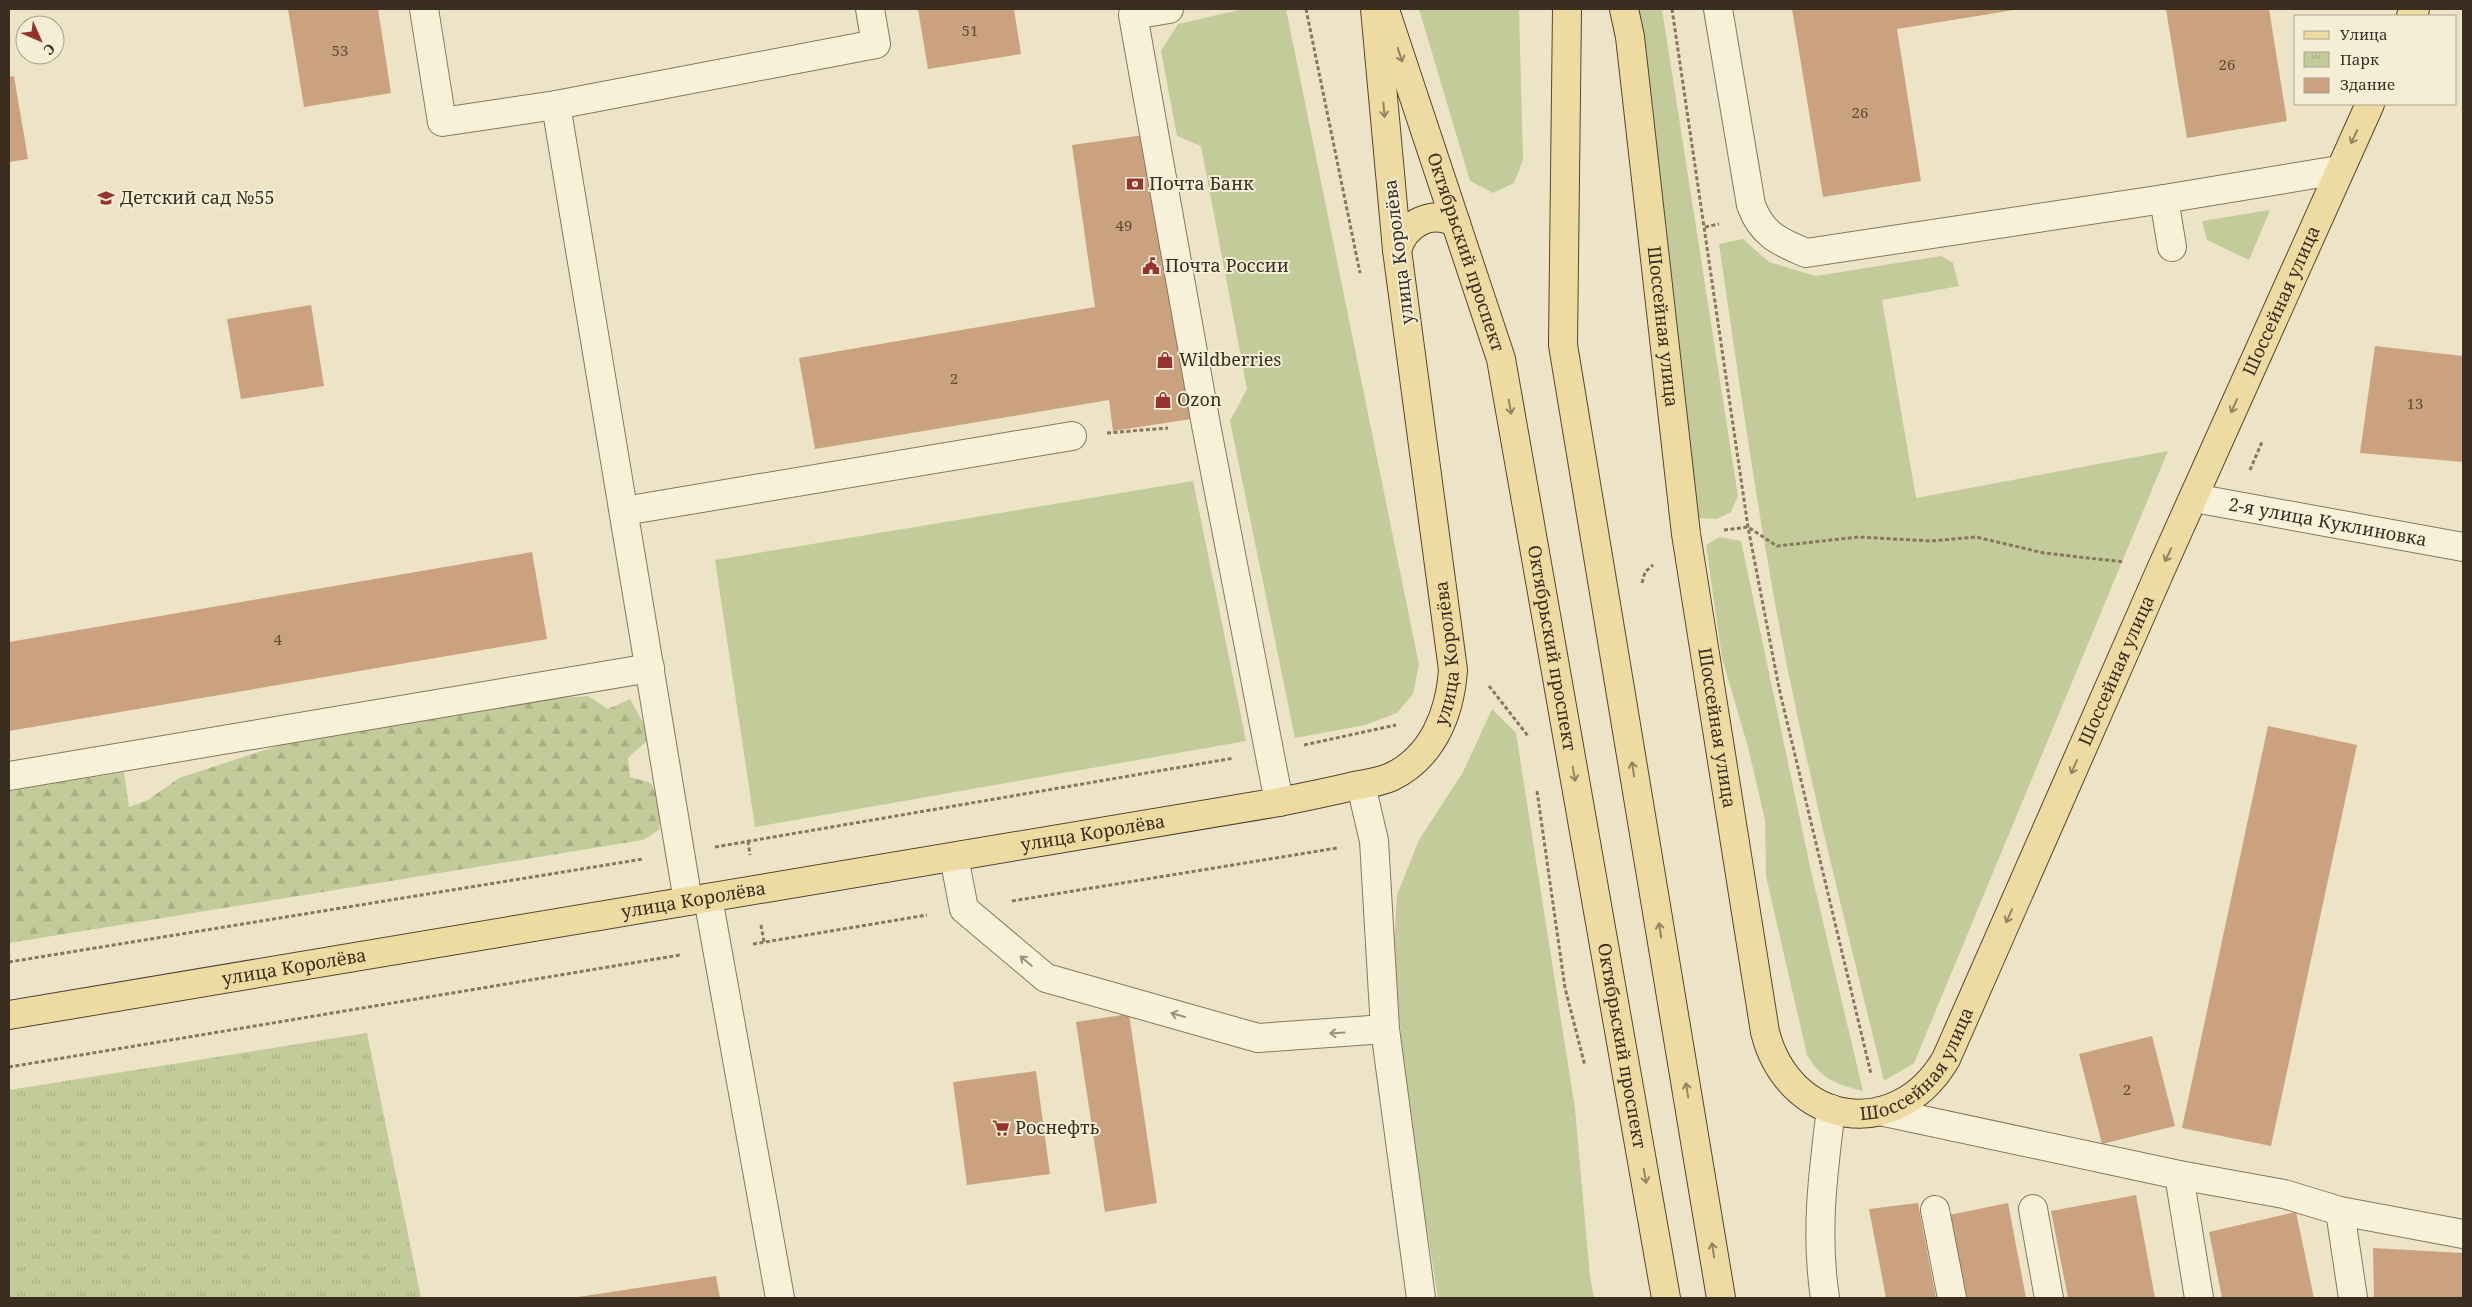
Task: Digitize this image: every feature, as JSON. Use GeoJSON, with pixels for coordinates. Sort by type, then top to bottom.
{"type":"FeatureCollection","features":[{"type":"Feature","properties":{"kind":"main road","name":"улица Королёва"},"geometry":{"type":"LineString","coordinates":[[9,1015],[1279,802],[1390,777],[1409,765],[1424,750],[1437,732],[1446,713],[1452,691],[1451,644],[1397,250],[1375,9]]}},
{"type":"Feature","properties":{"kind":"main road","name":"Октябрьский проспект"},"geometry":{"type":"LineString","coordinates":[[1385,9],[1501,359],[1666,1298]]}},
{"type":"Feature","properties":{"kind":"main road"},"geometry":{"type":"LineString","coordinates":[[1566,9],[1563,346],[1721,1298]]}},
{"type":"Feature","properties":{"kind":"main road","name":"Шоссейная улица"},"geometry":{"type":"LineString","coordinates":[[1624,9],[1630,37],[1686,534],[1765,1032],[1770,1051],[1779,1069],[1792,1085],[1810,1099],[1831,1109],[1850,1113],[1880,1111],[1907,1100],[1930,1083],[1946,1059],[2162,567],[2370,105]]}},
{"type":"Feature","properties":{"kind":"main road"},"geometry":{"type":"LineString","coordinates":[[1397,250],[1401,238],[1409,228],[1419,221],[1438,218],[1456,223]]}},
{"type":"Feature","properties":{"kind":"street"},"geometry":{"type":"LineString","coordinates":[[424,9],[442,122],[556,105],[876,44],[870,9]]}},
{"type":"Feature","properties":{"kind":"street"},"geometry":{"type":"LineString","coordinates":[[1169,9],[1133,15],[1206,425],[1279,802]]}},
{"type":"Feature","properties":{"kind":"street"},"geometry":{"type":"LineString","coordinates":[[1718,9],[1752,206],[1757,220],[1776,240],[1806,254],[2339,170]]}},
{"type":"Feature","properties":{"kind":"street"},"geometry":{"type":"LineString","coordinates":[[556,105],[680,852],[698,900],[780,1298]]}},
{"type":"Feature","properties":{"kind":"street"},"geometry":{"type":"LineString","coordinates":[[2164,199],[2172,247]]}},
{"type":"Feature","properties":{"kind":"street"},"geometry":{"type":"LineString","coordinates":[[624,511],[1072,436]]}},
{"type":"Feature","properties":{"kind":"street","name":"2-я улица Куклиновка"},"geometry":{"type":"LineString","coordinates":[[2194,498],[2463,547]]}},
{"type":"Feature","properties":{"kind":"street"},"geometry":{"type":"LineString","coordinates":[[9,776],[650,668]]}},
{"type":"Feature","properties":{"kind":"street"},"geometry":{"type":"LineString","coordinates":[[1361,785],[1374,842],[1386,1030],[1421,1298]]}},
{"type":"Feature","properties":{"kind":"street"},"geometry":{"type":"LineString","coordinates":[[954,857],[964,909],[1046,978],[1258,1038],[1386,1030]]}},
{"type":"Feature","properties":{"kind":"street"},"geometry":{"type":"LineString","coordinates":[[1825,1298],[1820,1267],[1820,1198],[1831,1109]]}},
{"type":"Feature","properties":{"kind":"street"},"geometry":{"type":"LineString","coordinates":[[1880,1111],[2179,1175],[2284,1194],[2340,1211],[2463,1234]]}},
{"type":"Feature","properties":{"kind":"street"},"geometry":{"type":"LineString","coordinates":[[2179,1175],[2199,1298]]}},
{"type":"Feature","properties":{"kind":"street"},"geometry":{"type":"LineString","coordinates":[[2033,1209],[2049,1298]]}},
{"type":"Feature","properties":{"kind":"street"},"geometry":{"type":"LineString","coordinates":[[1935,1210],[1952,1298]]}},
{"type":"Feature","properties":{"kind":"street"},"geometry":{"type":"LineString","coordinates":[[2340,1211],[2353,1298]]}},
{"type":"Feature","properties":{"kind":"path"},"geometry":{"type":"LineString","coordinates":[[1672,9],[1748,527],[1779,688],[1880,1111]]}},
{"type":"Feature","properties":{"kind":"path"},"geometry":{"type":"LineString","coordinates":[[1072,436],[1206,425]]}},
{"type":"Feature","properties":{"kind":"path"},"geometry":{"type":"LineString","coordinates":[[2235,506],[2266,433]]}},
{"type":"Feature","properties":{"kind":"path"},"geometry":{"type":"LineString","coordinates":[[1748,527],[1777,546],[1858,537],[1931,541],[1976,538],[2044,553],[2162,567]]}},
{"type":"Feature","properties":{"kind":"path"},"geometry":{"type":"LineString","coordinates":[[1451,644],[1503,702],[1529,736],[1530,746]]}},
{"type":"Feature","properties":{"kind":"path"},"geometry":{"type":"LineString","coordinates":[[9,962],[680,852],[1268,752],[1398,724]]}},
{"type":"Feature","properties":{"kind":"path"},"geometry":{"type":"LineString","coordinates":[[1536,785],[1565,988],[1588,1075]]}},
{"type":"Feature","properties":{"kind":"green space"},"geometry":{"type":"Polygon","coordinates":[[[1243,9],[1286,9],[1419,665],[1413,694],[1397,713],[1365,725],[1295,738],[1230,421],[1247,389],[1201,146],[1177,136],[1161,51],[1178,24],[1243,9]]]}},
{"type":"Feature","properties":{"kind":"green space"},"geometry":{"type":"Polygon","coordinates":[[[1419,9],[1519,9],[1523,160],[1514,183],[1493,193],[1470,181],[1419,9]]]}},
{"type":"Feature","properties":{"kind":"green space"},"geometry":{"type":"Polygon","coordinates":[[[1614,9],[1662,9],[1738,496],[1731,512],[1717,519],[1698,518],[1614,9]]]}},
{"type":"Feature","properties":{"kind":"green space"},"geometry":{"type":"Polygon","coordinates":[[[2270,210],[2249,260],[2207,240],[2202,221],[2270,210]]]}},
{"type":"Feature","properties":{"kind":"green space"},"geometry":{"type":"Polygon","coordinates":[[[1743,239],[1769,262],[1816,276],[1941,256],[1953,263],[1959,286],[1882,300],[1916,498],[2168,451],[1914,1063],[1884,1081],[1811,778],[1789,676],[1760,514],[1719,244],[1743,239]]]}},
{"type":"Feature","properties":{"kind":"green space"},"geometry":{"type":"Polygon","coordinates":[[[1193,481],[1246,741],[755,827],[715,560],[1193,481]]]}},
{"type":"Feature","properties":{"kind":"green space"},"geometry":{"type":"Polygon","coordinates":[[[1719,537],[1741,541],[1811,871],[1863,1091],[1830,1080],[1818,1070],[1807,1055],[1766,876],[1765,820],[1748,747],[1722,658],[1706,545],[1719,537]]]}},
{"type":"Feature","properties":{"kind":"green space"},"geometry":{"type":"Polygon","coordinates":[[[588,696],[608,709],[630,699],[651,737],[628,758],[630,777],[651,783],[662,808],[659,830],[643,840],[9,943],[9,791],[124,772],[129,807],[148,800],[179,778],[308,736],[535,700],[588,696]]]}},
{"type":"Feature","properties":{"kind":"green space"},"geometry":{"type":"Polygon","coordinates":[[[1492,709],[1516,733],[1575,1109],[1590,1276],[1594,1298],[1438,1298],[1410,1121],[1393,959],[1397,895],[1419,840],[1463,772],[1492,709]]]}},
{"type":"Feature","properties":{"kind":"green space"},"geometry":{"type":"Polygon","coordinates":[[[367,1033],[421,1298],[9,1298],[9,1090],[367,1033]]]}},
{"type":"Feature","properties":{"kind":"building"},"geometry":{"type":"Polygon","coordinates":[[[288,9],[378,9],[391,93],[304,107],[288,9]]]}},
{"type":"Feature","properties":{"kind":"building"},"geometry":{"type":"Polygon","coordinates":[[[918,9],[1014,9],[1021,54],[928,69],[918,9]]]}},
{"type":"Feature","properties":{"kind":"building"},"geometry":{"type":"Polygon","coordinates":[[[1792,9],[2014,10],[1897,29],[1921,181],[1823,197],[1792,9]]]}},
{"type":"Feature","properties":{"kind":"building"},"geometry":{"type":"Polygon","coordinates":[[[2166,9],[2269,9],[2287,121],[2187,138],[2166,9]]]}},
{"type":"Feature","properties":{"kind":"building"},"geometry":{"type":"Polygon","coordinates":[[[14,76],[28,159],[9,162],[9,77],[14,76]]]}},
{"type":"Feature","properties":{"kind":"building"},"geometry":{"type":"Polygon","coordinates":[[[1151,134],[1191,419],[1113,431],[1109,400],[815,449],[799,358],[1095,307],[1072,145],[1151,134]]]}},
{"type":"Feature","properties":{"kind":"building"},"geometry":{"type":"Polygon","coordinates":[[[311,305],[324,386],[241,399],[227,319],[311,305]]]}},
{"type":"Feature","properties":{"kind":"building"},"geometry":{"type":"Polygon","coordinates":[[[2375,346],[2463,356],[2463,462],[2360,453],[2375,346]]]}},
{"type":"Feature","properties":{"kind":"building"},"geometry":{"type":"Polygon","coordinates":[[[532,552],[547,639],[9,731],[9,642],[532,552]]]}},
{"type":"Feature","properties":{"kind":"building"},"geometry":{"type":"Polygon","coordinates":[[[2268,726],[2357,745],[2271,1146],[2182,1128],[2268,726]]]}},
{"type":"Feature","properties":{"kind":"building"},"geometry":{"type":"Polygon","coordinates":[[[1129,1014],[1157,1203],[1105,1212],[1076,1022],[1129,1014]]]}},
{"type":"Feature","properties":{"kind":"building"},"geometry":{"type":"Polygon","coordinates":[[[2152,1036],[2175,1126],[2102,1144],[2079,1054],[2152,1036]]]}},
{"type":"Feature","properties":{"kind":"building","name":"Роснефть"},"geometry":{"type":"Polygon","coordinates":[[[1036,1071],[1050,1174],[967,1185],[953,1082],[1036,1071]]]}},
{"type":"Feature","properties":{"kind":"building"},"geometry":{"type":"Polygon","coordinates":[[[2136,1195],[2155,1298],[2068,1298],[2051,1211],[2136,1195]]]}},
{"type":"Feature","properties":{"kind":"building"},"geometry":{"type":"Polygon","coordinates":[[[1918,1203],[1936,1298],[1886,1298],[1869,1209],[1918,1203]]]}},
{"type":"Feature","properties":{"kind":"building"},"geometry":{"type":"Polygon","coordinates":[[[2008,1203],[2026,1298],[1965,1298],[1949,1215],[2008,1203]]]}},
{"type":"Feature","properties":{"kind":"building"},"geometry":{"type":"Polygon","coordinates":[[[2296,1212],[2314,1298],[2222,1298],[2209,1232],[2296,1212]]]}},
{"type":"Feature","properties":{"kind":"building"},"geometry":{"type":"Polygon","coordinates":[[[2373,1248],[2463,1253],[2463,1298],[2374,1298],[2373,1248]]]}},
{"type":"Feature","properties":{"kind":"building"},"geometry":{"type":"Polygon","coordinates":[[[716,1276],[720,1298],[578,1298],[578,1297],[716,1276]]]}},
{"type":"Feature","properties":{"kind":"place","name":"Почта Банк"},"geometry":{"type":"Point","coordinates":[1135,184]}},
{"type":"Feature","properties":{"kind":"place","name":"Детский сад №55"},"geometry":{"type":"Point","coordinates":[106,198]}},
{"type":"Feature","properties":{"kind":"place","name":"Почта России"},"geometry":{"type":"Point","coordinates":[1151,266]}},
{"type":"Feature","properties":{"kind":"place","name":"Wildberries"},"geometry":{"type":"Point","coordinates":[1165,360]}},
{"type":"Feature","properties":{"kind":"place","name":"Ozon"},"geometry":{"type":"Point","coordinates":[1163,400]}},
{"type":"Feature","properties":{"kind":"place","name":"Роснефть"},"geometry":{"type":"Point","coordinates":[1001,1128]}}]}
